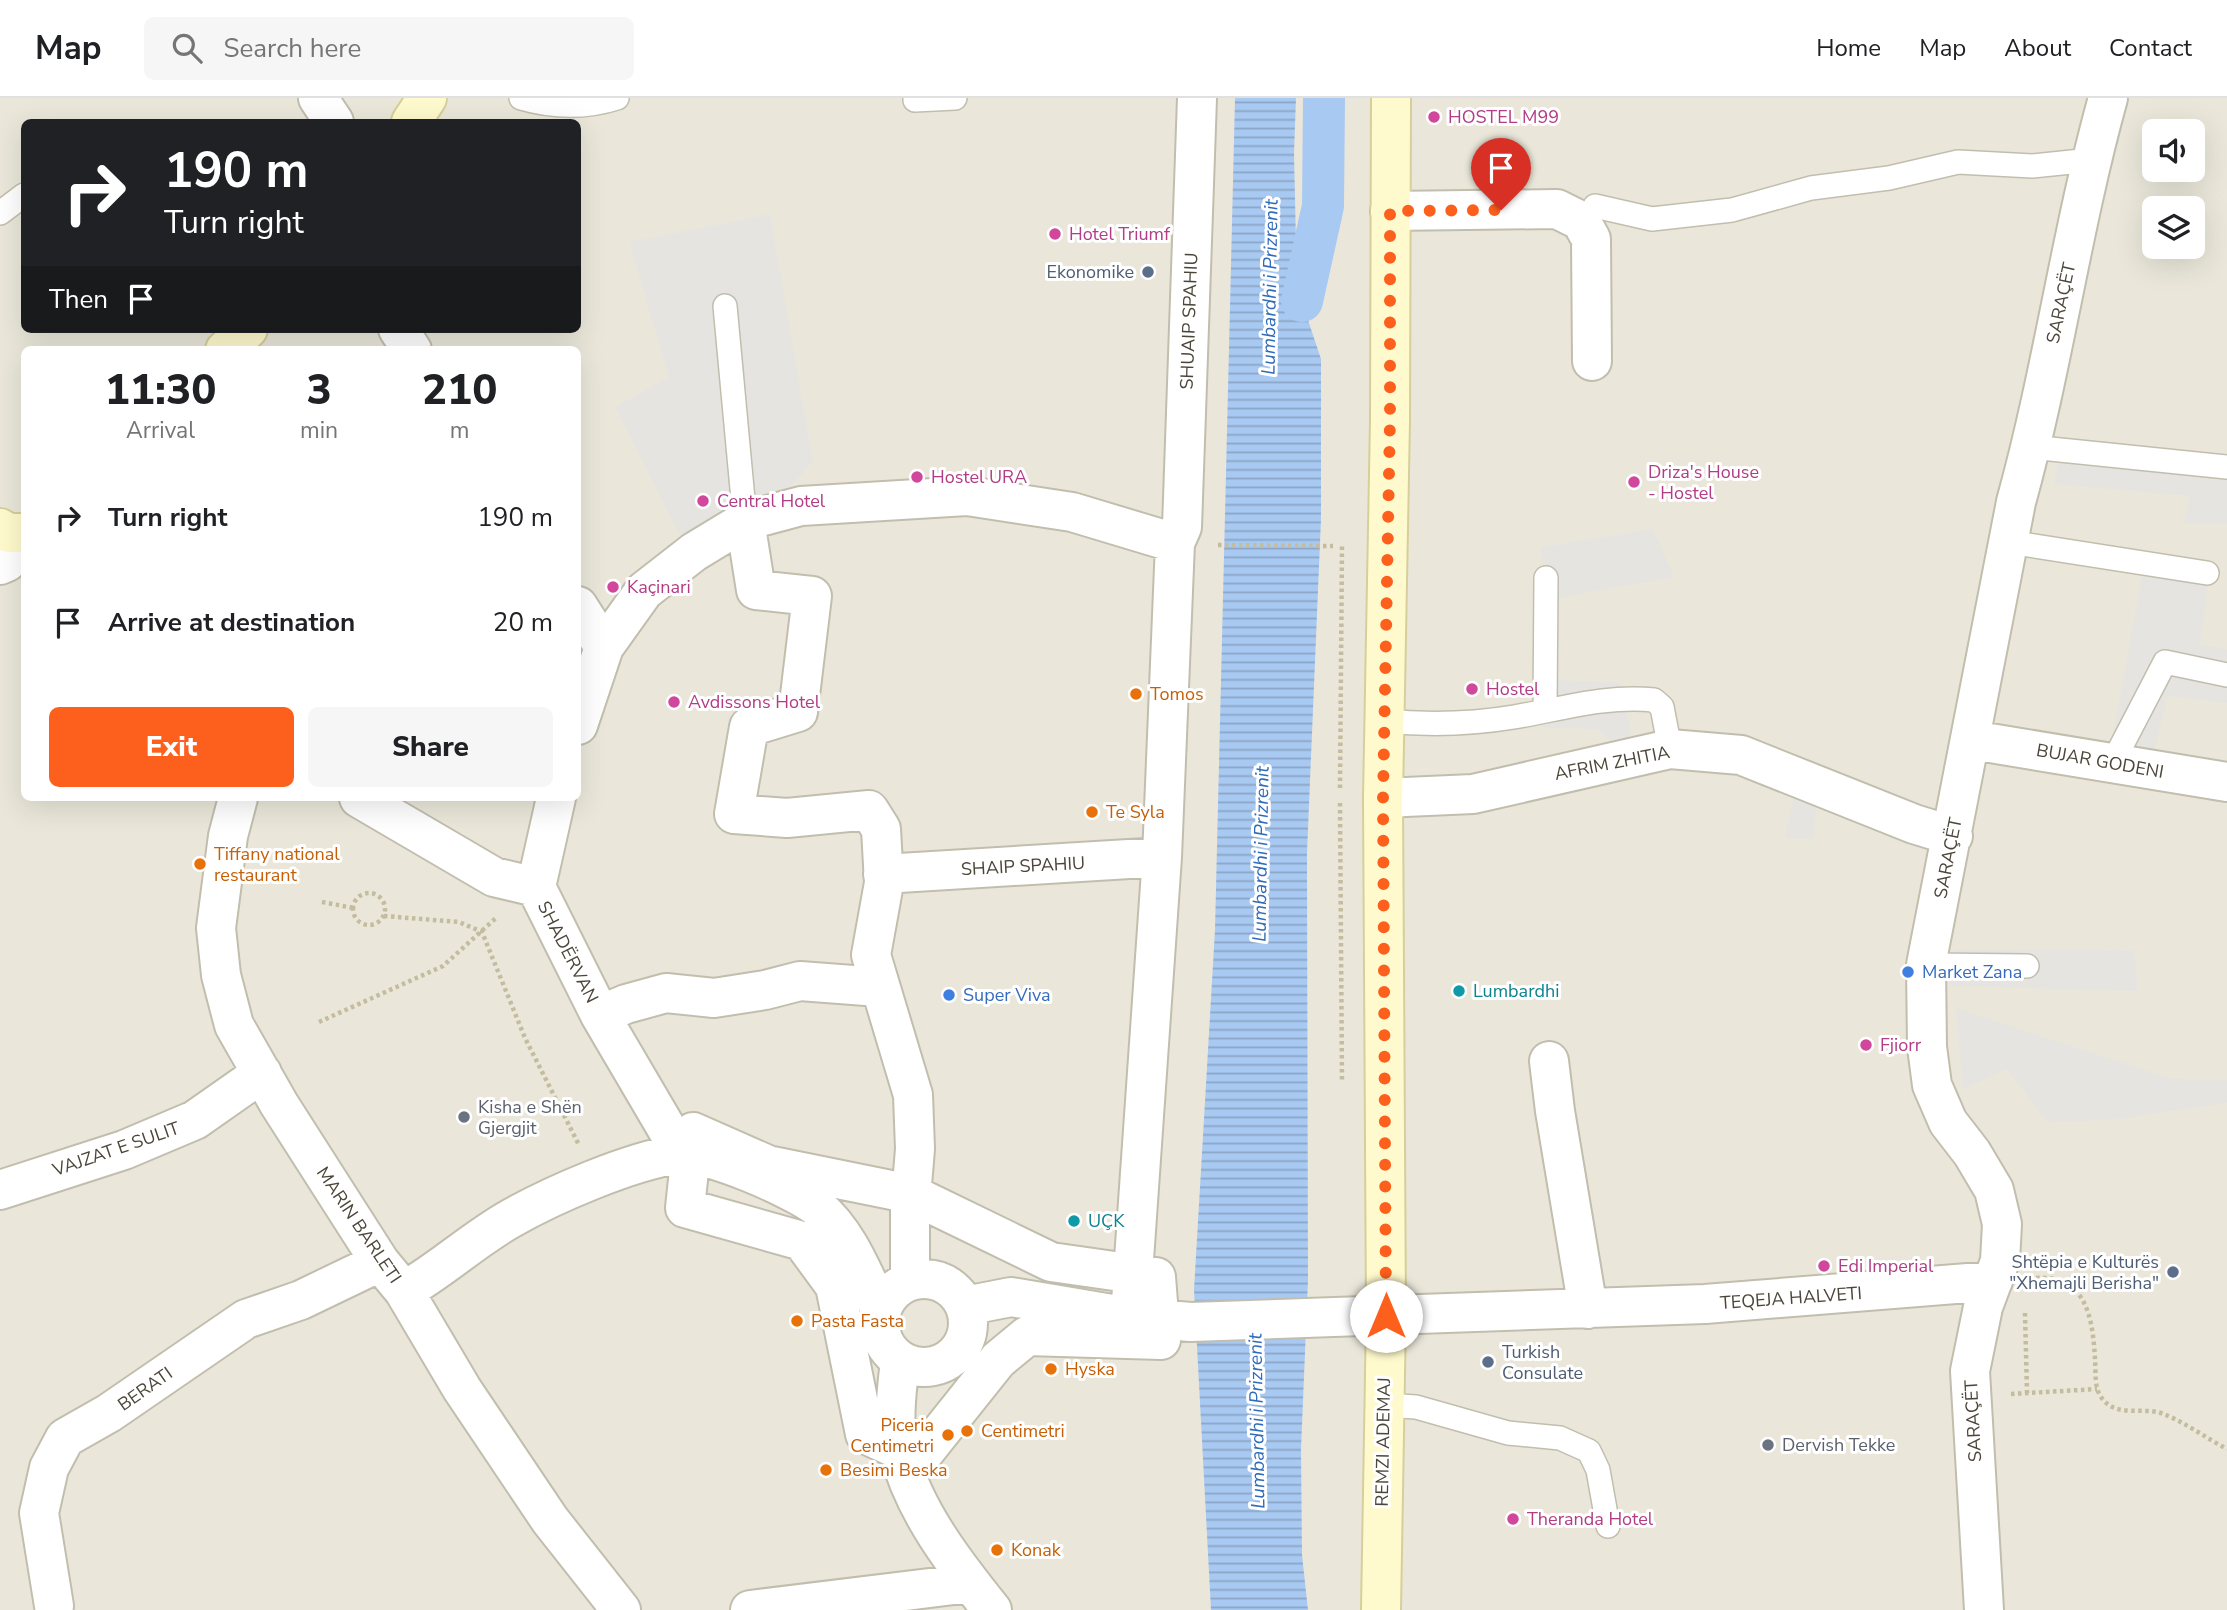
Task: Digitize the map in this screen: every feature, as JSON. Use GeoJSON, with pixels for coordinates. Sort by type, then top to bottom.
{"type":"FeatureCollection","features":[{"type":"Feature","properties":{"kind":"main road"},"geometry":{"type":"LineString","coordinates":[[413,119],[428,98]]}},
{"type":"Feature","properties":{"kind":"main road","name":"REMZI ADEMAJ"},"geometry":{"type":"LineString","coordinates":[[1381,1610],[1386,1316],[1383,798],[1390,419],[1391,98]]}},
{"type":"Feature","properties":{"kind":"main road"},"geometry":{"type":"LineString","coordinates":[[229,346],[244,333]]}},
{"type":"Feature","properties":{"kind":"street"},"geometry":{"type":"LineString","coordinates":[[318,98],[332,119]]}},
{"type":"Feature","properties":{"kind":"street","name":"SHUAIP SPAHIU"},"geometry":{"type":"LineString","coordinates":[[1160,1319],[1133,1273],[1162,857],[1175,543],[1182,527],[1197,98]]}},
{"type":"Feature","properties":{"kind":"street","name":"SARAÇËT"},"geometry":{"type":"LineString","coordinates":[[1984,1610],[1970,1371],[1983,1307],[2008,1280],[2000,1261],[2002,1224],[1994,1189],[1972,1153],[1948,1122],[1932,1085],[1927,1047],[1926,965],[2009,542],[2091,160],[2108,98]]}},
{"type":"Feature","properties":{"kind":"street"},"geometry":{"type":"LineString","coordinates":[[1390,211],[1557,209],[1581,221],[1591,239],[1592,361]]}},
{"type":"Feature","properties":{"kind":"street"},"geometry":{"type":"LineString","coordinates":[[581,715],[604,646],[644,591],[694,552],[745,522],[800,506],[967,496],[1072,512],[1175,543]]}},
{"type":"Feature","properties":{"kind":"street"},"geometry":{"type":"LineString","coordinates":[[745,522],[757,590],[813,596],[798,712],[749,727],[734,814],[787,818],[869,810],[881,828],[883,874],[870,955],[913,1095],[915,1149],[911,1194],[910,1280]]}},
{"type":"Feature","properties":{"kind":"street"},"geometry":{"type":"LineString","coordinates":[[581,611],[604,646]]}},
{"type":"Feature","properties":{"kind":"street","name":"BUJAR GODENI"},"geometry":{"type":"LineString","coordinates":[[1972,740],[2227,782]]}},
{"type":"Feature","properties":{"kind":"street","name":"AFRIM ZHITIA"},"geometry":{"type":"LineString","coordinates":[[1383,798],[1473,794],[1670,749],[1741,755],[1901,819],[1953,836]]}},
{"type":"Feature","properties":{"kind":"street","name":"MARIN BARLETI"},"geometry":{"type":"LineString","coordinates":[[237,801],[228,836],[216,928],[220,975],[234,1025],[380,1262],[404,1291],[462,1390],[550,1520],[621,1610]]}},
{"type":"Feature","properties":{"kind":"street","name":"SHADËRVAN"},"geometry":{"type":"LineString","coordinates":[[364,801],[494,877],[536,887],[600,1015],[685,1154]]}},
{"type":"Feature","properties":{"kind":"street"},"geometry":{"type":"LineString","coordinates":[[536,887],[555,801]]}},
{"type":"Feature","properties":{"kind":"street","name":"SHAIP SPAHIU"},"geometry":{"type":"LineString","coordinates":[[883,874],[1162,857]]}},
{"type":"Feature","properties":{"kind":"street"},"geometry":{"type":"LineString","coordinates":[[600,1015],[666,992],[714,998],[800,981],[879,987]]}},
{"type":"Feature","properties":{"kind":"street"},"geometry":{"type":"LineString","coordinates":[[1549,1060],[1588,1308]]}},
{"type":"Feature","properties":{"kind":"street","name":"VAJZAT E SULIT"},"geometry":{"type":"LineString","coordinates":[[0,1190],[124,1150],[195,1120],[262,1073]]}},
{"type":"Feature","properties":{"kind":"street"},"geometry":{"type":"LineString","coordinates":[[1133,1273],[1051,1262],[911,1194],[768,1165],[693,1132],[685,1154],[685,1208],[802,1241],[835,1286],[865,1434],[919,1459],[998,1360],[1027,1336],[1161,1340],[1160,1319]]}},
{"type":"Feature","properties":{"kind":"street"},"geometry":{"type":"LineString","coordinates":[[404,1291],[433,1275],[509,1220],[599,1177],[685,1154],[728,1163],[817,1207],[848,1245],[881,1311]]}},
{"type":"Feature","properties":{"kind":"street","name":"BERATI"},"geometry":{"type":"LineString","coordinates":[[54,1606],[39,1513],[49,1468],[65,1438],[109,1413],[246,1319],[301,1300],[380,1262]]}},
{"type":"Feature","properties":{"kind":"street"},"geometry":{"type":"LineString","coordinates":[[910,1280],[937,1280],[949,1286],[965,1306],[967,1335],[961,1349],[949,1360],[935,1367],[920,1367],[900,1360],[883,1342],[879,1326],[887,1297],[910,1280]]}},
{"type":"Feature","properties":{"kind":"street","name":"TEQEJA HALVETI"},"geometry":{"type":"LineString","coordinates":[[965,1306],[1011,1297],[1160,1319],[1386,1316],[1719,1303],[2008,1280]]}},
{"type":"Feature","properties":{"kind":"street"},"geometry":{"type":"LineString","coordinates":[[900,1360],[896,1398],[898,1449],[907,1478],[927,1515],[981,1597]]}},
{"type":"Feature","properties":{"kind":"street"},"geometry":{"type":"LineString","coordinates":[[750,1610],[981,1597]]}},
{"type":"Feature","properties":{"kind":"lane"},"geometry":{"type":"LineString","coordinates":[[522,98],[541,104],[570,106],[617,98]]}},
{"type":"Feature","properties":{"kind":"lane"},"geometry":{"type":"LineString","coordinates":[[915,100],[955,98]]}},
{"type":"Feature","properties":{"kind":"lane"},"geometry":{"type":"LineString","coordinates":[[1595,206],[1652,219],[1732,210],[1811,188],[1889,178],[1958,162],[2032,166],[2091,160]]}},
{"type":"Feature","properties":{"kind":"lane"},"geometry":{"type":"LineString","coordinates":[[0,213],[21,197]]}},
{"type":"Feature","properties":{"kind":"lane"},"geometry":{"type":"LineString","coordinates":[[725,306],[745,522]]}},
{"type":"Feature","properties":{"kind":"lane"},"geometry":{"type":"LineString","coordinates":[[2031,447],[2227,467]]}},
{"type":"Feature","properties":{"kind":"lane"},"geometry":{"type":"LineString","coordinates":[[2009,542],[2207,573]]}},
{"type":"Feature","properties":{"kind":"lane"},"geometry":{"type":"LineString","coordinates":[[1545,711],[1546,578]]}},
{"type":"Feature","properties":{"kind":"lane"},"geometry":{"type":"LineString","coordinates":[[2113,762],[2165,663],[2227,675]]}},
{"type":"Feature","properties":{"kind":"lane"},"geometry":{"type":"LineString","coordinates":[[1384,721],[1426,724],[1512,718],[1602,700],[1654,700],[1662,707],[1670,749]]}},
{"type":"Feature","properties":{"kind":"lane"},"geometry":{"type":"LineString","coordinates":[[1926,965],[2026,966]]}},
{"type":"Feature","properties":{"kind":"lane"},"geometry":{"type":"LineString","coordinates":[[1385,1405],[1416,1407],[1508,1433],[1560,1438],[1589,1451],[1598,1470],[1608,1526]]}},
{"type":"Feature","properties":{"kind":"path"},"geometry":{"type":"LineString","coordinates":[[1213,545],[1333,546]]}},
{"type":"Feature","properties":{"kind":"path"},"geometry":{"type":"LineString","coordinates":[[319,1022],[443,966],[536,887]]}},
{"type":"Feature","properties":{"kind":"path"},"geometry":{"type":"LineString","coordinates":[[373,894],[383,901],[384,916],[376,924],[366,925],[356,918],[353,908],[359,897],[373,894]]}},
{"type":"Feature","properties":{"kind":"path"},"geometry":{"type":"LineString","coordinates":[[322,902],[353,908]]}},
{"type":"Feature","properties":{"kind":"path"},"geometry":{"type":"LineString","coordinates":[[384,916],[458,922],[482,932],[526,1038],[599,1177]]}},
{"type":"Feature","properties":{"kind":"path"},"geometry":{"type":"LineString","coordinates":[[2027,1393],[2008,1280],[2063,1281],[2080,1293],[2094,1336],[2097,1389],[2103,1400],[2119,1410],[2160,1413],[2227,1449]]}},
{"type":"Feature","properties":{"kind":"path"},"geometry":{"type":"LineString","coordinates":[[1971,1396],[2097,1389]]}},
{"type":"Feature","properties":{"kind":"shaded area"},"geometry":{"type":"Polygon","coordinates":[[[0,98],[2227,98],[2227,1610],[0,1610],[0,98]]]}},
{"type":"Feature","properties":{"kind":"shaded area"},"geometry":{"type":"Polygon","coordinates":[[[770,214],[813,462],[787,490],[741,500],[680,536],[615,407],[669,377],[629,242],[770,214]]]}},
{"type":"Feature","properties":{"kind":"shaded area"},"geometry":{"type":"Polygon","coordinates":[[[2059,455],[2227,469],[2227,524],[2184,524],[2190,496],[2054,484],[2059,455]]]}},
{"type":"Feature","properties":{"kind":"shaded area"},"geometry":{"type":"Polygon","coordinates":[[[1653,529],[1674,577],[1547,600],[1541,547],[1653,529]]]}},
{"type":"Feature","properties":{"kind":"shaded area"},"geometry":{"type":"Polygon","coordinates":[[[2143,570],[2209,579],[2200,645],[2227,649],[2227,703],[2168,696],[2153,755],[2111,746],[2143,570]]]}},
{"type":"Feature","properties":{"kind":"shaded area"},"geometry":{"type":"Polygon","coordinates":[[[1544,680],[1620,682],[1632,738],[1608,740],[1598,729],[1546,728],[1534,721],[1544,680]]]}},
{"type":"Feature","properties":{"kind":"shaded area"},"geometry":{"type":"Polygon","coordinates":[[[1795,787],[1818,791],[1813,839],[1785,838],[1795,787]]]}},
{"type":"Feature","properties":{"kind":"shaded area"},"geometry":{"type":"Polygon","coordinates":[[[1954,949],[2134,950],[2138,991],[1950,986],[1954,949]]]}},
{"type":"Feature","properties":{"kind":"shaded area"},"geometry":{"type":"Polygon","coordinates":[[[1956,1008],[2172,1079],[2227,1080],[2227,1103],[2111,1120],[2047,1122],[2007,1069],[1963,1089],[1956,1008]]]}},
{"type":"Feature","properties":{"kind":"water","name":"Lumbardhi i Prizrenit"},"geometry":{"type":"Polygon","coordinates":[[[1235,98],[1296,98],[1294,153],[1297,287],[1321,359],[1321,519],[1307,853],[1308,1280],[1301,1449],[1302,1555],[1308,1610],[1211,1610],[1194,1290],[1215,930],[1235,98]]]}},
{"type":"Feature","properties":{"kind":"waterway"},"geometry":{"type":"LineString","coordinates":[[1302,301],[1323,206],[1324,98]]}},
{"type":"Feature","properties":{"kind":"place","name":"HOSTEL M99"},"geometry":{"type":"Point","coordinates":[1434,117]}},
{"type":"Feature","properties":{"kind":"place","name":"Hotel Triumf"},"geometry":{"type":"Point","coordinates":[1055,234]}},
{"type":"Feature","properties":{"kind":"place","name":"Ekonomike"},"geometry":{"type":"Point","coordinates":[1148,272]}},
{"type":"Feature","properties":{"kind":"place","name":"Hostel URA"},"geometry":{"type":"Point","coordinates":[917,477]}},
{"type":"Feature","properties":{"kind":"place","name":"Driza's House - Hostel"},"geometry":{"type":"Point","coordinates":[1634,482]}},
{"type":"Feature","properties":{"kind":"place","name":"Central Hotel"},"geometry":{"type":"Point","coordinates":[703,501]}},
{"type":"Feature","properties":{"kind":"place","name":"Kaçinari"},"geometry":{"type":"Point","coordinates":[613,587]}},
{"type":"Feature","properties":{"kind":"place","name":"Hostel"},"geometry":{"type":"Point","coordinates":[1472,689]}},
{"type":"Feature","properties":{"kind":"place","name":"Tomos"},"geometry":{"type":"Point","coordinates":[1136,694]}},
{"type":"Feature","properties":{"kind":"place","name":"Avdissons Hotel"},"geometry":{"type":"Point","coordinates":[674,702]}},
{"type":"Feature","properties":{"kind":"place","name":"Te Syla"},"geometry":{"type":"Point","coordinates":[1092,812]}},
{"type":"Feature","properties":{"kind":"place","name":"Tiffany national restaurant"},"geometry":{"type":"Point","coordinates":[200,864]}},
{"type":"Feature","properties":{"kind":"place","name":"Market Zana"},"geometry":{"type":"Point","coordinates":[1908,972]}},
{"type":"Feature","properties":{"kind":"place","name":"Lumbardhi"},"geometry":{"type":"Point","coordinates":[1459,991]}},
{"type":"Feature","properties":{"kind":"place","name":"Super Viva"},"geometry":{"type":"Point","coordinates":[949,995]}},
{"type":"Feature","properties":{"kind":"place","name":"Fjiorr"},"geometry":{"type":"Point","coordinates":[1866,1045]}},
{"type":"Feature","properties":{"kind":"place","name":"Kisha e Shën Gjergjit"},"geometry":{"type":"Point","coordinates":[464,1117]}},
{"type":"Feature","properties":{"kind":"place","name":"UÇK"},"geometry":{"type":"Point","coordinates":[1074,1221]}},
{"type":"Feature","properties":{"kind":"place","name":"Edi Imperial"},"geometry":{"type":"Point","coordinates":[1824,1266]}},
{"type":"Feature","properties":{"kind":"place","name":"Shtëpia e Kulturës \"Xhemajli Berisha\""},"geometry":{"type":"Point","coordinates":[2173,1272]}},
{"type":"Feature","properties":{"kind":"place","name":"Pasta Fasta"},"geometry":{"type":"Point","coordinates":[797,1321]}},
{"type":"Feature","properties":{"kind":"place","name":"Turkish Consulate"},"geometry":{"type":"Point","coordinates":[1488,1362]}},
{"type":"Feature","properties":{"kind":"place","name":"Hyska"},"geometry":{"type":"Point","coordinates":[1051,1369]}},
{"type":"Feature","properties":{"kind":"place","name":"Centimetri"},"geometry":{"type":"Point","coordinates":[967,1431]}},
{"type":"Feature","properties":{"kind":"place","name":"Piceria Centimetri"},"geometry":{"type":"Point","coordinates":[948,1435]}},
{"type":"Feature","properties":{"kind":"place","name":"Dervish Tekke"},"geometry":{"type":"Point","coordinates":[1768,1445]}},
{"type":"Feature","properties":{"kind":"place","name":"Besimi Beska"},"geometry":{"type":"Point","coordinates":[826,1470]}},
{"type":"Feature","properties":{"kind":"place","name":"Theranda Hotel"},"geometry":{"type":"Point","coordinates":[1513,1519]}},
{"type":"Feature","properties":{"kind":"place","name":"Konak"},"geometry":{"type":"Point","coordinates":[997,1550]}},
{"type":"Feature","properties":{"kind":"route"},"geometry":{"type":"LineString","coordinates":[[1386,1316],[1383,798],[1390,419],[1390,211],[1501,210]]}}]}
